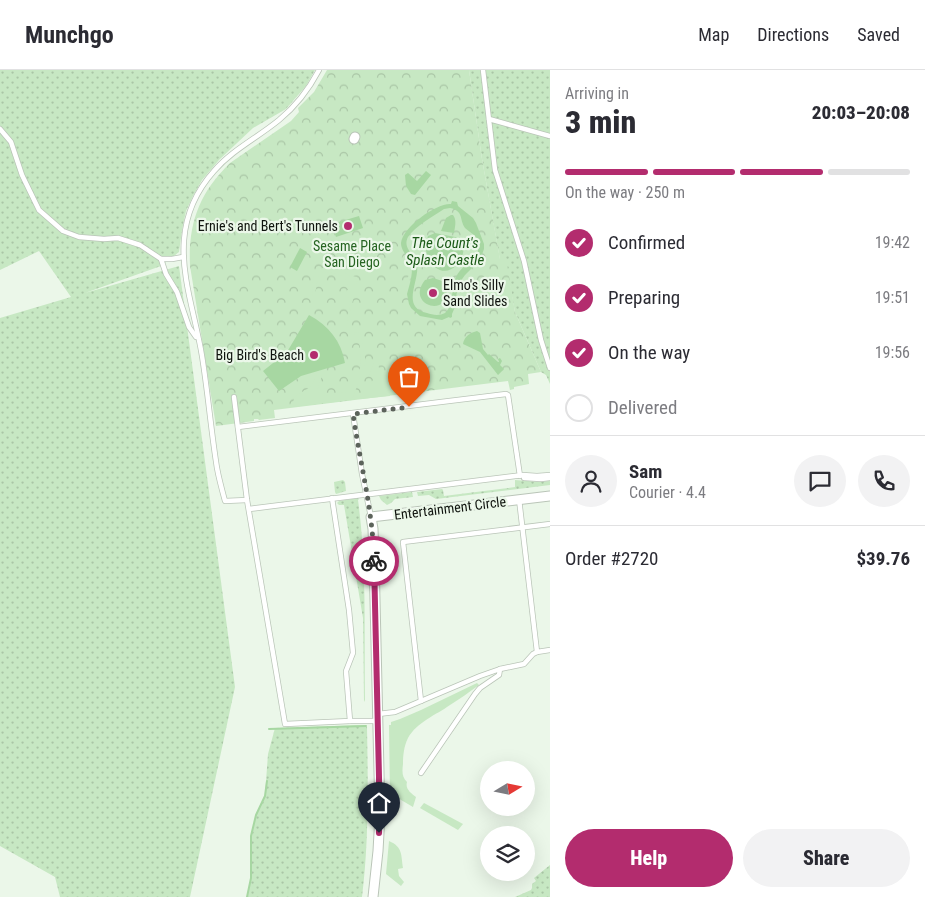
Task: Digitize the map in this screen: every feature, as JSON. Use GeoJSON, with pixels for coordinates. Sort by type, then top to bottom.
{"type":"FeatureCollection","features":[{"type":"Feature","properties":{"kind":"street","name":"Entertainment Circle"},"geometry":{"type":"LineString","coordinates":[[371,517],[550,496]]}},
{"type":"Feature","properties":{"kind":"street"},"geometry":{"type":"LineString","coordinates":[[371,517],[374,556],[380,815],[373,897]]}},
{"type":"Feature","properties":{"kind":"lane"},"geometry":{"type":"LineString","coordinates":[[248,500],[225,501],[217,469],[199,340],[183,257],[185,229],[196,196],[212,174],[229,156],[293,108],[304,95],[319,70]]}},
{"type":"Feature","properties":{"kind":"lane"},"geometry":{"type":"LineString","coordinates":[[483,70],[495,170],[524,261],[541,340],[550,368]]}},
{"type":"Feature","properties":{"kind":"lane"},"geometry":{"type":"LineString","coordinates":[[489,119],[550,136]]}},
{"type":"Feature","properties":{"kind":"lane"},"geometry":{"type":"LineString","coordinates":[[0,129],[11,142],[22,175],[39,210],[63,231],[79,237],[118,238],[140,245],[162,259],[183,257]]}},
{"type":"Feature","properties":{"kind":"lane"},"geometry":{"type":"LineString","coordinates":[[162,259],[166,274],[177,292],[189,327],[199,340]]}},
{"type":"Feature","properties":{"kind":"lane"},"geometry":{"type":"LineString","coordinates":[[238,428],[506,394],[508,395],[520,476]]}},
{"type":"Feature","properties":{"kind":"lane"},"geometry":{"type":"LineString","coordinates":[[234,397],[248,500],[285,724],[350,721],[395,712],[471,679],[500,669],[524,664],[534,653],[550,650]]}},
{"type":"Feature","properties":{"kind":"lane"},"geometry":{"type":"LineString","coordinates":[[353,414],[371,517]]}},
{"type":"Feature","properties":{"kind":"lane"},"geometry":{"type":"LineString","coordinates":[[250,509],[520,476],[528,479],[541,479],[550,476]]}},
{"type":"Feature","properties":{"kind":"lane"},"geometry":{"type":"LineString","coordinates":[[332,498],[349,610],[353,653],[346,671],[350,721]]}},
{"type":"Feature","properties":{"kind":"lane"},"geometry":{"type":"LineString","coordinates":[[519,499],[537,652]]}},
{"type":"Feature","properties":{"kind":"lane"},"geometry":{"type":"LineString","coordinates":[[421,701],[403,542],[550,524]]}},
{"type":"Feature","properties":{"kind":"lane"},"geometry":{"type":"LineString","coordinates":[[421,773],[475,694],[480,688],[499,675],[500,669]]}},
{"type":"Feature","properties":{"kind":"green space"},"geometry":{"type":"Polygon","coordinates":[[[0,70],[315,70],[306,86],[286,109],[253,128],[219,160],[202,180],[186,211],[179,252],[161,266],[85,293],[179,266],[235,687],[190,897],[60,897],[55,877],[0,846],[0,318],[71,297],[39,251],[0,270],[0,70]]]}},
{"type":"Feature","properties":{"kind":"green space","name":"Sesame Place San Diego"},"geometry":{"type":"Polygon","coordinates":[[[327,70],[469,70],[482,159],[500,259],[506,258],[515,312],[541,372],[528,374],[529,384],[514,387],[514,389],[510,390],[508,381],[274,410],[275,418],[254,419],[254,421],[216,426],[190,266],[191,236],[198,210],[210,186],[219,174],[230,163],[291,121],[299,112],[298,108],[314,92],[327,70]]]}},
{"type":"Feature","properties":{"kind":"green space"},"geometry":{"type":"Polygon","coordinates":[[[469,70],[550,70],[550,384],[546,375],[541,372],[515,312],[505,259],[500,260],[482,159],[469,70]]]}},
{"type":"Feature","properties":{"kind":"green space"},"geometry":{"type":"Polygon","coordinates":[[[346,253],[358,255],[359,260],[355,264],[347,264],[343,271],[351,277],[357,277],[358,279],[353,286],[353,300],[346,329],[350,304],[346,291],[349,289],[348,284],[343,277],[322,272],[318,278],[313,296],[312,288],[314,275],[319,269],[336,269],[340,267],[344,262],[346,253]]]}},
{"type":"Feature","properties":{"kind":"green space"},"geometry":{"type":"Polygon","coordinates":[[[406,255],[410,262],[407,263],[402,257],[406,255]]]}},
{"type":"Feature","properties":{"kind":"green space"},"geometry":{"type":"Polygon","coordinates":[[[410,262],[412,271],[409,287],[398,285],[398,282],[406,280],[411,272],[410,262]]]}},
{"type":"Feature","properties":{"kind":"green space"},"geometry":{"type":"Polygon","coordinates":[[[355,332],[360,333],[366,362],[352,400],[292,407],[296,396],[312,385],[315,375],[322,376],[317,391],[322,395],[328,396],[339,392],[348,392],[361,366],[360,347],[358,339],[354,335],[355,332]]]}},
{"type":"Feature","properties":{"kind":"green space"},"geometry":{"type":"Polygon","coordinates":[[[374,363],[378,363],[379,368],[383,367],[386,376],[391,376],[393,380],[389,386],[390,396],[361,399],[359,398],[366,384],[371,384],[374,377],[369,375],[374,363]]]}},
{"type":"Feature","properties":{"kind":"green space"},"geometry":{"type":"Polygon","coordinates":[[[422,374],[423,380],[428,383],[428,387],[425,387],[425,392],[400,395],[399,387],[404,381],[406,383],[410,381],[411,376],[422,374]]]}},
{"type":"Feature","properties":{"kind":"green space"},"geometry":{"type":"Polygon","coordinates":[[[343,480],[346,491],[336,494],[334,482],[343,480]]]}},
{"type":"Feature","properties":{"kind":"green space"},"geometry":{"type":"Polygon","coordinates":[[[515,480],[550,481],[550,485],[436,499],[429,495],[418,496],[417,492],[442,489],[444,496],[515,487],[515,480]]]}},
{"type":"Feature","properties":{"kind":"green space"},"geometry":{"type":"Polygon","coordinates":[[[412,492],[413,497],[395,499],[387,505],[379,496],[412,492]]]}},
{"type":"Feature","properties":{"kind":"green space"},"geometry":{"type":"Polygon","coordinates":[[[358,498],[364,575],[364,702],[363,618],[344,505],[337,503],[358,498]]]}},
{"type":"Feature","properties":{"kind":"green space"},"geometry":{"type":"Polygon","coordinates":[[[477,683],[479,685],[422,723],[408,738],[404,751],[403,772],[408,789],[416,797],[413,807],[396,797],[390,797],[389,725],[391,725],[391,722],[477,683]]]}},
{"type":"Feature","properties":{"kind":"green space"},"geometry":{"type":"Polygon","coordinates":[[[364,725],[367,727],[367,812],[362,897],[247,897],[251,878],[251,836],[256,815],[265,795],[268,754],[275,728],[364,725]]]}},
{"type":"Feature","properties":{"kind":"green space"},"geometry":{"type":"Polygon","coordinates":[[[424,803],[463,824],[458,830],[420,808],[424,803]]]}},
{"type":"Feature","properties":{"kind":"green space"},"geometry":{"type":"Polygon","coordinates":[[[389,841],[394,843],[401,852],[403,868],[398,869],[399,876],[404,882],[401,886],[386,874],[389,841]]]}},
{"type":"Feature","properties":{"kind":"green space"},"geometry":{"type":"Polygon","coordinates":[[[550,865],[550,897],[515,897],[531,890],[532,884],[536,881],[535,877],[550,865]]]}},
{"type":"Feature","properties":{"kind":"water"},"geometry":{"type":"Polygon","coordinates":[[[426,171],[431,175],[415,195],[411,194],[406,186],[405,175],[408,173],[417,181],[426,171]]]}},
{"type":"Feature","properties":{"kind":"water"},"geometry":{"type":"Polygon","coordinates":[[[452,201],[457,202],[458,206],[473,218],[484,244],[484,249],[480,260],[460,282],[452,317],[442,320],[420,316],[411,308],[407,294],[412,267],[402,249],[401,243],[408,230],[421,217],[437,207],[451,204],[452,201]],[[444,209],[430,218],[411,233],[407,241],[408,248],[417,264],[413,293],[414,305],[419,310],[436,315],[441,315],[448,310],[456,277],[478,252],[476,238],[465,228],[459,213],[454,209],[444,209]]]}},
{"type":"Feature","properties":{"kind":"water"},"geometry":{"type":"Polygon","coordinates":[[[451,215],[455,219],[454,233],[441,231],[446,218],[451,215]]]}},
{"type":"Feature","properties":{"kind":"water","name":"Ernie's and Bert's Tunnels"},"geometry":{"type":"Polygon","coordinates":[[[359,216],[363,228],[336,237],[332,224],[359,216]]]}},
{"type":"Feature","properties":{"kind":"water","name":"The Count's Splash Castle"},"geometry":{"type":"Polygon","coordinates":[[[435,233],[455,237],[463,241],[462,257],[452,269],[444,271],[436,268],[427,256],[428,236],[435,233]]]}},
{"type":"Feature","properties":{"kind":"water"},"geometry":{"type":"Polygon","coordinates":[[[300,248],[307,252],[297,271],[290,267],[300,248]]]}},
{"type":"Feature","properties":{"kind":"water","name":"Elmo's Silly Sand Slides"},"geometry":{"type":"Polygon","coordinates":[[[433,278],[440,280],[447,286],[446,298],[442,304],[436,306],[424,302],[420,296],[420,289],[425,280],[433,278]]]}},
{"type":"Feature","properties":{"kind":"water","name":"Big Bird's Beach"},"geometry":{"type":"Polygon","coordinates":[[[309,315],[333,335],[345,363],[301,376],[279,391],[263,371],[287,352],[309,315]]]}},
{"type":"Feature","properties":{"kind":"water"},"geometry":{"type":"Polygon","coordinates":[[[477,331],[480,333],[483,349],[488,355],[498,362],[500,358],[502,361],[500,365],[504,369],[498,375],[480,352],[463,344],[467,336],[477,331]]]}},
{"type":"Feature","properties":{"kind":"waterway"},"geometry":{"type":"LineString","coordinates":[[269,729],[366,726]]}},
{"type":"Feature","properties":{"kind":"waterway"},"geometry":{"type":"LineString","coordinates":[[247,897],[251,878],[251,836],[256,815],[265,796],[267,781]]}},
{"type":"Feature","properties":{"kind":"way so far"},"geometry":{"type":"LineString","coordinates":[[374,561],[371,517],[353,414],[409,407]]}},
{"type":"Feature","properties":{"kind":"place","name":"Ernie's and Bert's Tunnels"},"geometry":{"type":"Point","coordinates":[348,226]}},
{"type":"Feature","properties":{"kind":"place","name":"Elmo's Silly Sand Slides"},"geometry":{"type":"Point","coordinates":[433,293]}},
{"type":"Feature","properties":{"kind":"place","name":"Big Bird's Beach"},"geometry":{"type":"Point","coordinates":[314,355]}},
{"type":"Feature","properties":{"kind":"route"},"geometry":{"type":"LineString","coordinates":[[374,561],[379,833]]}}]}
